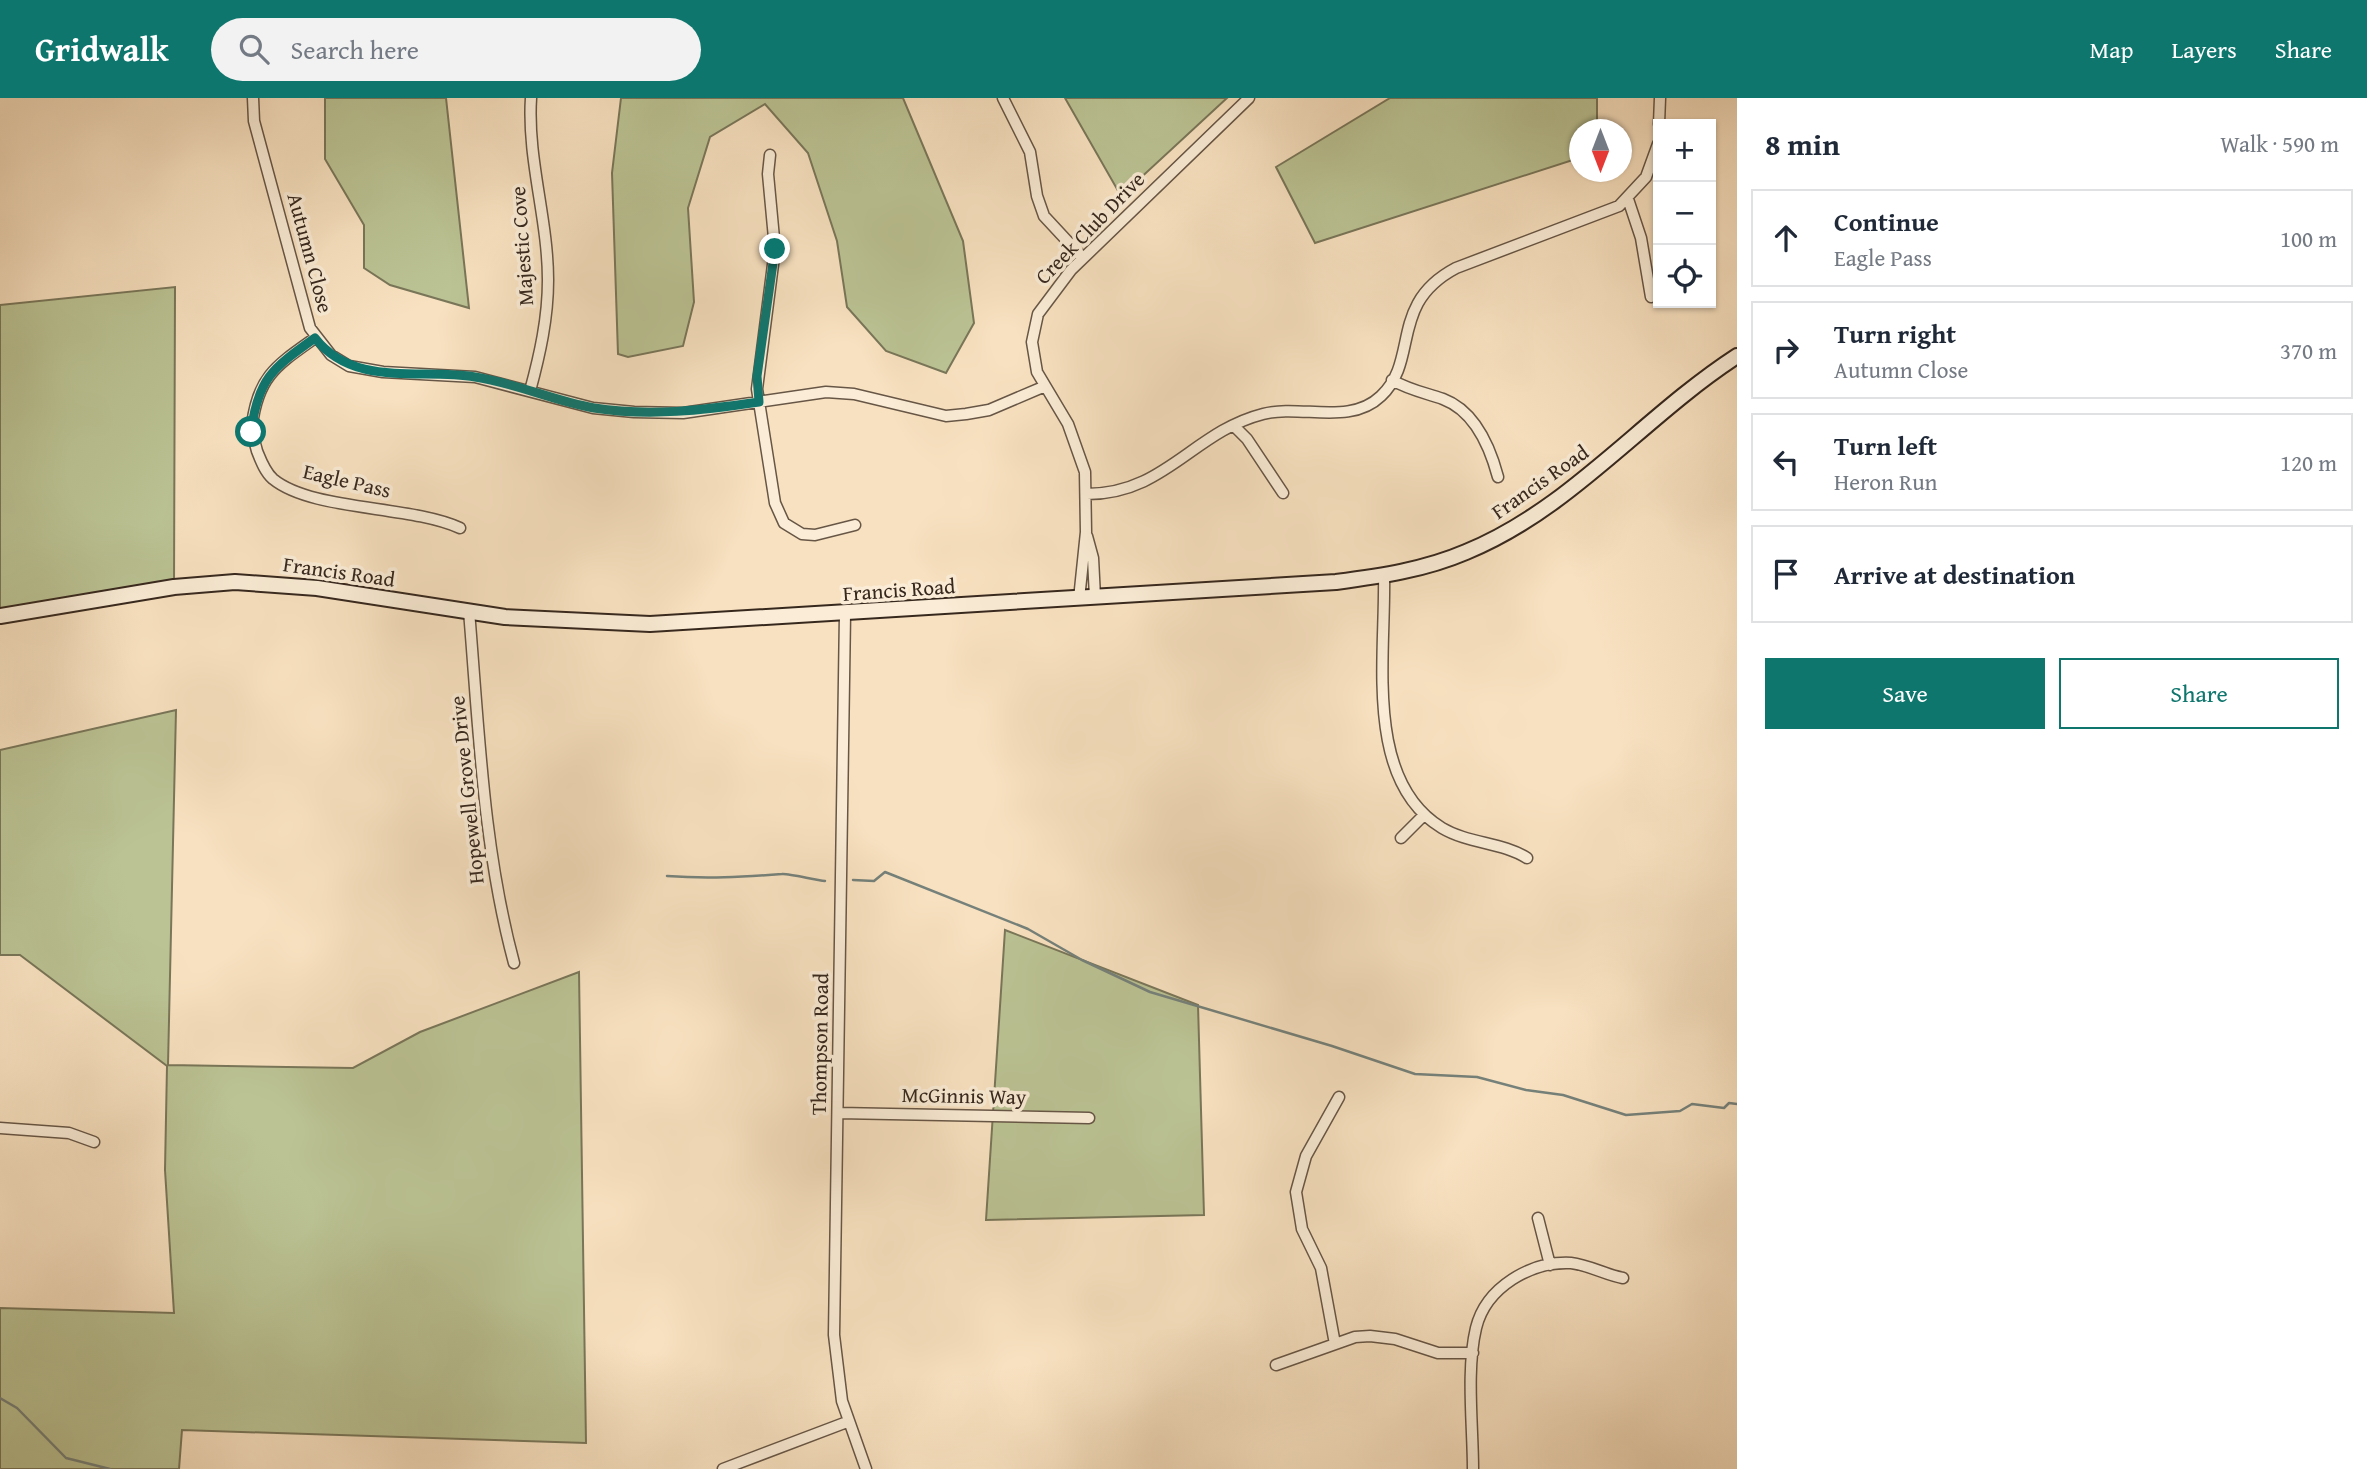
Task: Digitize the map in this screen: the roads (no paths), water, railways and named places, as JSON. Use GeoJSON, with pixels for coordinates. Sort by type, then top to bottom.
{"type":"FeatureCollection","features":[{"type":"Feature","properties":{"kind":"street","name":"Autumn Close"},"geometry":{"type":"LineString","coordinates":[[253,98],[254,121],[315,338],[331,355],[349,366],[366,370],[475,377],[593,408],[634,412],[683,413],[840,393],[946,416],[966,415],[989,410],[1043,387]]}},
{"type":"Feature","properties":{"kind":"street","name":"Majestic Cove"},"geometry":{"type":"LineString","coordinates":[[530,391],[546,323],[548,277],[532,137],[531,98]]}},
{"type":"Feature","properties":{"kind":"street"},"geometry":{"type":"LineString","coordinates":[[1003,98],[1030,152],[1044,216],[1083,258]]}},
{"type":"Feature","properties":{"kind":"street","name":"Creek Club Drive"},"geometry":{"type":"LineString","coordinates":[[1079,599],[1087,494],[1079,451],[1068,424],[1043,387],[1033,355],[1033,329],[1047,299],[1083,258],[1249,98]]}},
{"type":"Feature","properties":{"kind":"street"},"geometry":{"type":"LineString","coordinates":[[1659,119],[1660,98]]}},
{"type":"Feature","properties":{"kind":"street"},"geometry":{"type":"LineString","coordinates":[[771,155],[768,174],[775,249],[757,376],[775,503],[784,523],[791,529],[815,535],[855,525]]}},
{"type":"Feature","properties":{"kind":"street"},"geometry":{"type":"LineString","coordinates":[[1087,494],[1107,494],[1149,481],[1201,444],[1263,414],[1361,409],[1382,396],[1392,380],[1411,316],[1419,300],[1435,281],[1456,268],[1606,211],[1628,199],[1646,177],[1653,158]]}},
{"type":"Feature","properties":{"kind":"street"},"geometry":{"type":"LineString","coordinates":[[1628,199],[1641,238],[1651,297]]}},
{"type":"Feature","properties":{"kind":"street","name":"Eagle Pass"},"geometry":{"type":"LineString","coordinates":[[315,338],[279,363],[265,378],[255,402],[251,432],[267,472],[275,480],[302,494],[438,518],[460,528]]}},
{"type":"Feature","properties":{"kind":"street","name":"Francis Road"},"geometry":{"type":"LineString","coordinates":[[0,616],[174,587],[235,582],[317,588],[545,621],[650,624],[1336,582],[1384,575],[1416,569],[1465,553],[1535,516],[1580,483],[1662,411],[1737,356]]}},
{"type":"Feature","properties":{"kind":"street"},"geometry":{"type":"LineString","coordinates":[[1392,380],[1408,389],[1442,398],[1464,411],[1485,442],[1499,477]]}},
{"type":"Feature","properties":{"kind":"street"},"geometry":{"type":"LineString","coordinates":[[1234,426],[1247,439],[1283,493]]}},
{"type":"Feature","properties":{"kind":"street","name":"Creek Club Drive"},"geometry":{"type":"LineString","coordinates":[[1086,532],[1093,558],[1095,597]]}},
{"type":"Feature","properties":{"kind":"street"},"geometry":{"type":"LineString","coordinates":[[1384,575],[1384,703],[1388,747],[1403,788],[1424,815],[1455,834],[1509,850],[1528,859]]}},
{"type":"Feature","properties":{"kind":"street","name":"Hopewell Grove Drive"},"geometry":{"type":"LineString","coordinates":[[469,611],[489,853],[501,916],[514,963]]}},
{"type":"Feature","properties":{"kind":"street","name":"Thompson Road"},"geometry":{"type":"LineString","coordinates":[[845,614],[834,1335],[838,1379],[847,1422],[866,1469]]}},
{"type":"Feature","properties":{"kind":"street"},"geometry":{"type":"LineString","coordinates":[[1401,838],[1424,815]]}},
{"type":"Feature","properties":{"kind":"street"},"geometry":{"type":"LineString","coordinates":[[1335,1344],[1321,1268],[1302,1229],[1296,1192],[1306,1156],[1339,1097]]}},
{"type":"Feature","properties":{"kind":"street","name":"McGinnis Way"},"geometry":{"type":"LineString","coordinates":[[839,1113],[1089,1118]]}},
{"type":"Feature","properties":{"kind":"street"},"geometry":{"type":"LineString","coordinates":[[0,1128],[69,1133],[94,1142]]}},
{"type":"Feature","properties":{"kind":"street"},"geometry":{"type":"LineString","coordinates":[[1538,1217],[1550,1265]]}},
{"type":"Feature","properties":{"kind":"street"},"geometry":{"type":"LineString","coordinates":[[1473,1469],[1473,1353],[1476,1328],[1492,1297],[1521,1273],[1550,1265],[1576,1264],[1623,1278]]}},
{"type":"Feature","properties":{"kind":"street"},"geometry":{"type":"LineString","coordinates":[[1276,1365],[1355,1337],[1370,1336],[1395,1339],[1438,1353],[1473,1353]]}},
{"type":"Feature","properties":{"kind":"street"},"geometry":{"type":"LineString","coordinates":[[723,1469],[847,1422]]}},
{"type":"Feature","properties":{"kind":"waterway"},"geometry":{"type":"LineString","coordinates":[[853,880],[874,881],[885,872],[1028,929],[1082,960],[1150,992],[1332,1046],[1415,1074],[1477,1077],[1526,1090],[1563,1095],[1626,1115],[1680,1111],[1692,1104],[1724,1108],[1729,1103],[1737,1104]]}},
{"type":"Feature","properties":{"kind":"waterway"},"geometry":{"type":"LineString","coordinates":[[667,876],[785,874],[825,881]]}},
{"type":"Feature","properties":{"kind":"waterway"},"geometry":{"type":"LineString","coordinates":[[0,1398],[17,1408],[66,1458],[110,1469]]}}]}
